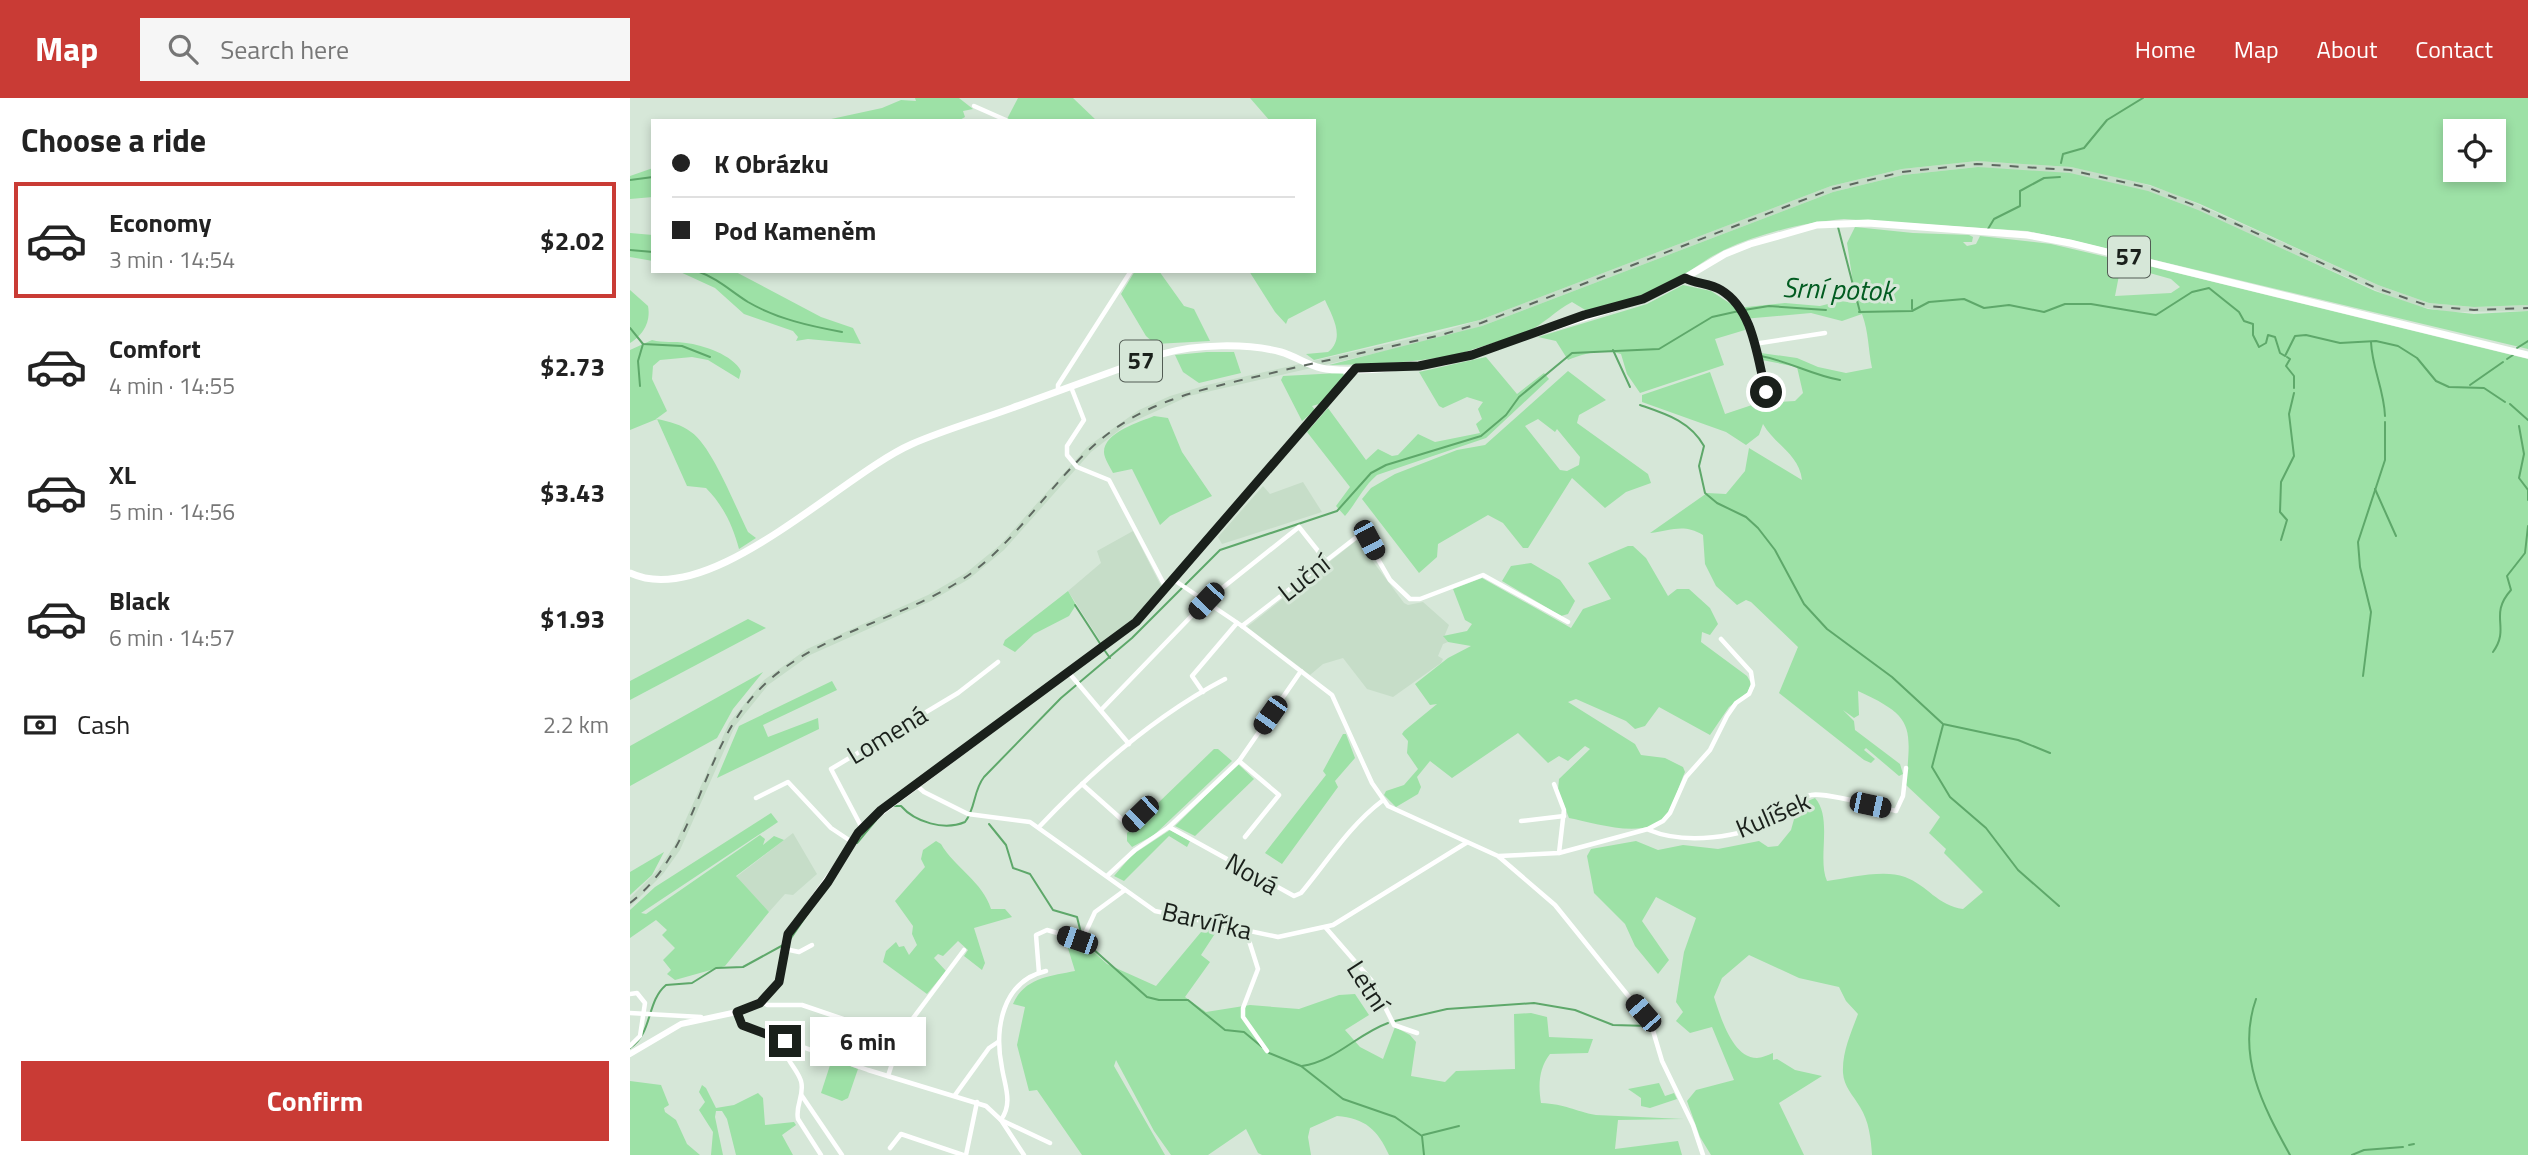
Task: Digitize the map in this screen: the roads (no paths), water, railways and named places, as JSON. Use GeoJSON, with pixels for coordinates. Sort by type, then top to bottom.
{"type":"FeatureCollection","features":[{"type":"Feature","properties":{"kind":"main road","name":"57"},"geometry":{"type":"LineString","coordinates":[[630,573],[647,579],[667,580],[727,561],[772,536],[905,447],[1162,354],[1195,349],[1265,349],[1292,355],[1322,369],[1419,366],[1472,355],[1584,315],[1643,299],[1725,254],[1817,225],[1868,223],[2027,235],[2528,355]]}},
{"type":"Feature","properties":{"kind":"street"},"geometry":{"type":"LineString","coordinates":[[974,106],[1004,119]]}},
{"type":"Feature","properties":{"kind":"street"},"geometry":{"type":"LineString","coordinates":[[1058,391],[1058,385],[1130,273]]}},
{"type":"Feature","properties":{"kind":"street"},"geometry":{"type":"LineString","coordinates":[[1685,278],[1721,290],[1741,311],[1754,344],[1766,392]]}},
{"type":"Feature","properties":{"kind":"street"},"geometry":{"type":"LineString","coordinates":[[1754,344],[1825,333]]}},
{"type":"Feature","properties":{"kind":"street"},"geometry":{"type":"LineString","coordinates":[[630,1054],[667,1030],[701,1017],[737,1012],[761,1001],[781,977],[784,945],[862,828],[1132,626],[1167,589],[1356,368]]}},
{"type":"Feature","properties":{"kind":"street"},"geometry":{"type":"LineString","coordinates":[[1071,387],[1084,420],[1067,446],[1067,455],[1077,467],[1109,480],[1167,589]]}},
{"type":"Feature","properties":{"kind":"street"},"geometry":{"type":"LineString","coordinates":[[1101,710],[1206,601],[1298,527],[1326,561]]}},
{"type":"Feature","properties":{"kind":"street","name":"Luční"},"geometry":{"type":"LineString","coordinates":[[1203,692],[1192,676],[1239,625],[1358,536],[1364,535],[1390,580],[1410,599],[1483,575],[1569,622]]}},
{"type":"Feature","properties":{"kind":"street"},"geometry":{"type":"LineString","coordinates":[[1174,580],[1332,695],[1382,801],[1400,814],[1498,856],[1555,905],[1651,1024],[1662,1061],[1693,1125],[1703,1155]]}},
{"type":"Feature","properties":{"kind":"street","name":"Kulíšek"},"geometry":{"type":"LineString","coordinates":[[1498,856],[1559,853],[1648,829],[1670,813],[1686,777],[1710,750],[1727,716],[1736,704],[1749,694],[1753,685],[1751,672],[1740,664],[1721,639]]}},
{"type":"Feature","properties":{"kind":"street","name":"Lomená"},"geometry":{"type":"LineString","coordinates":[[862,828],[847,793],[831,769],[958,693],[998,662]]}},
{"type":"Feature","properties":{"kind":"street"},"geometry":{"type":"LineString","coordinates":[[1107,876],[1135,850],[1169,827],[1239,761],[1301,671]]}},
{"type":"Feature","properties":{"kind":"street"},"geometry":{"type":"LineString","coordinates":[[1069,673],[1129,744]]}},
{"type":"Feature","properties":{"kind":"street"},"geometry":{"type":"LineString","coordinates":[[1039,827],[1082,784],[1129,744],[1225,679]]}},
{"type":"Feature","properties":{"kind":"street"},"geometry":{"type":"LineString","coordinates":[[1239,761],[1279,795],[1245,837]]}},
{"type":"Feature","properties":{"kind":"street","name":"Kulíšek"},"geometry":{"type":"LineString","coordinates":[[1648,829],[1680,836],[1726,835],[1775,819],[1797,801],[1817,795],[1896,811],[1903,796],[1906,768]]}},
{"type":"Feature","properties":{"kind":"street"},"geometry":{"type":"LineString","coordinates":[[757,798],[788,782],[831,828],[852,842]]}},
{"type":"Feature","properties":{"kind":"street"},"geometry":{"type":"LineString","coordinates":[[1082,784],[1128,825],[1152,803]]}},
{"type":"Feature","properties":{"kind":"street"},"geometry":{"type":"LineString","coordinates":[[1554,784],[1564,816],[1559,853]]}},
{"type":"Feature","properties":{"kind":"street","name":"Barvířka"},"geometry":{"type":"LineString","coordinates":[[916,785],[933,798],[970,815],[1023,819],[1039,827],[1155,911],[1246,931],[1290,937],[1326,929],[1467,842]]}},
{"type":"Feature","properties":{"kind":"street","name":"Nová"},"geometry":{"type":"LineString","coordinates":[[1169,827],[1294,896],[1338,849],[1366,813],[1382,801]]}},
{"type":"Feature","properties":{"kind":"street"},"geometry":{"type":"LineString","coordinates":[[1521,821],[1564,816]]}},
{"type":"Feature","properties":{"kind":"street"},"geometry":{"type":"LineString","coordinates":[[1039,973],[1036,935],[1047,930],[1082,940],[1090,918],[1098,908],[1125,890]]}},
{"type":"Feature","properties":{"kind":"street","name":"Letní"},"geometry":{"type":"LineString","coordinates":[[1326,929],[1372,981],[1394,1025],[1417,1033]]}},
{"type":"Feature","properties":{"kind":"street"},"geometry":{"type":"LineString","coordinates":[[1246,931],[1258,969],[1243,1008],[1243,1017],[1267,1051]]}},
{"type":"Feature","properties":{"kind":"street"},"geometry":{"type":"LineString","coordinates":[[784,945],[796,953],[813,945]]}},
{"type":"Feature","properties":{"kind":"street"},"geometry":{"type":"LineString","coordinates":[[888,1076],[902,1033],[964,950]]}},
{"type":"Feature","properties":{"kind":"street"},"geometry":{"type":"LineString","coordinates":[[1001,1120],[1007,1109],[1008,1097],[998,1042],[1010,995],[1017,985],[1046,971]]}},
{"type":"Feature","properties":{"kind":"street"},"geometry":{"type":"LineString","coordinates":[[630,994],[640,995],[648,1012],[640,1036],[630,1046]]}},
{"type":"Feature","properties":{"kind":"street"},"geometry":{"type":"LineString","coordinates":[[761,1001],[766,1005],[817,1008],[843,1019]]}},
{"type":"Feature","properties":{"kind":"street"},"geometry":{"type":"LineString","coordinates":[[737,1012],[742,1025],[888,1076],[977,1102],[1001,1120],[1050,1143]]}},
{"type":"Feature","properties":{"kind":"street"},"geometry":{"type":"LineString","coordinates":[[630,1013],[701,1017]]}},
{"type":"Feature","properties":{"kind":"street"},"geometry":{"type":"LineString","coordinates":[[785,1041],[784,1052],[800,1080],[802,1097],[842,1155]]}},
{"type":"Feature","properties":{"kind":"street"},"geometry":{"type":"LineString","coordinates":[[956,1095],[989,1048],[998,1042]]}},
{"type":"Feature","properties":{"kind":"street"},"geometry":{"type":"LineString","coordinates":[[802,1097],[797,1108],[798,1119],[821,1155]]}},
{"type":"Feature","properties":{"kind":"street"},"geometry":{"type":"LineString","coordinates":[[890,1148],[901,1134],[965,1155],[977,1102]]}},
{"type":"Feature","properties":{"kind":"street"},"geometry":{"type":"LineString","coordinates":[[1001,1120],[1024,1155]]}},
{"type":"Feature","properties":{"kind":"waterway"},"geometry":{"type":"LineString","coordinates":[[2061,163],[2063,154],[2084,148],[2107,120],[2143,98]]}},
{"type":"Feature","properties":{"kind":"waterway"},"geometry":{"type":"LineString","coordinates":[[630,180],[651,177]]}},
{"type":"Feature","properties":{"kind":"waterway"},"geometry":{"type":"LineString","coordinates":[[1988,229],[1994,219],[2020,206],[2020,191],[2044,178],[2060,177]]}},
{"type":"Feature","properties":{"kind":"waterway"},"geometry":{"type":"LineString","coordinates":[[1838,227],[1860,312]]}},
{"type":"Feature","properties":{"kind":"waterway"},"geometry":{"type":"LineString","coordinates":[[630,250],[651,252]]}},
{"type":"Feature","properties":{"kind":"waterway"},"geometry":{"type":"LineString","coordinates":[[702,273],[770,313],[842,332]]}},
{"type":"Feature","properties":{"kind":"waterway","name":"Srní potok"},"geometry":{"type":"LineString","coordinates":[[1859,312],[1912,311],[1929,302],[1964,299],[1984,308],[2009,305],[2044,312],[2065,304],[2091,304],[2156,315],[2192,292],[2209,288],[2239,312],[2244,321],[2253,324],[2253,335],[2259,347],[2266,343],[2268,335],[2275,337],[2280,353],[2285,356],[2295,336],[2306,335],[2340,343],[2376,341],[2398,346],[2417,358],[2436,381],[2449,387],[2484,388],[2505,402]]}},
{"type":"Feature","properties":{"kind":"waterway"},"geometry":{"type":"LineString","coordinates":[[1912,300],[1912,309]]}},
{"type":"Feature","properties":{"kind":"waterway","name":"Srní potok"},"geometry":{"type":"LineString","coordinates":[[1744,310],[1769,306],[1826,310]]}},
{"type":"Feature","properties":{"kind":"waterway"},"geometry":{"type":"LineString","coordinates":[[1745,310],[1756,341]]}},
{"type":"Feature","properties":{"kind":"waterway","name":"Srní potok"},"geometry":{"type":"LineString","coordinates":[[894,806],[901,806],[914,817],[930,823],[948,826],[965,822],[984,777],[1061,698],[1132,638],[1220,550],[1337,511],[1371,473],[1386,465],[1481,436],[1506,415],[1519,397],[1572,353],[1659,349],[1712,317],[1739,311]]}},
{"type":"Feature","properties":{"kind":"waterway"},"geometry":{"type":"LineString","coordinates":[[630,328],[643,344],[682,346],[710,357]]}},
{"type":"Feature","properties":{"kind":"waterway"},"geometry":{"type":"LineString","coordinates":[[2517,348],[2528,341]]}},
{"type":"Feature","properties":{"kind":"waterway"},"geometry":{"type":"LineString","coordinates":[[2371,342],[2385,416]]}},
{"type":"Feature","properties":{"kind":"waterway"},"geometry":{"type":"LineString","coordinates":[[640,386],[638,361],[643,344]]}},
{"type":"Feature","properties":{"kind":"waterway"},"geometry":{"type":"LineString","coordinates":[[1758,346],[1761,356],[1840,380]]}},
{"type":"Feature","properties":{"kind":"waterway"},"geometry":{"type":"LineString","coordinates":[[1613,350],[1630,387]]}},
{"type":"Feature","properties":{"kind":"waterway"},"geometry":{"type":"LineString","coordinates":[[2507,359],[2513,355]]}},
{"type":"Feature","properties":{"kind":"waterway"},"geometry":{"type":"LineString","coordinates":[[2287,357],[2290,359],[2286,366],[2294,376],[2294,388]]}},
{"type":"Feature","properties":{"kind":"waterway"},"geometry":{"type":"LineString","coordinates":[[2470,385],[2503,362]]}},
{"type":"Feature","properties":{"kind":"waterway"},"geometry":{"type":"LineString","coordinates":[[2281,540],[2287,520],[2280,512],[2281,482],[2294,456],[2289,414],[2294,393]]}},
{"type":"Feature","properties":{"kind":"waterway","name":"Srní potok"},"geometry":{"type":"LineString","coordinates":[[2510,404],[2528,420]]}},
{"type":"Feature","properties":{"kind":"waterway"},"geometry":{"type":"LineString","coordinates":[[1640,405],[1684,424],[1698,437],[1704,446],[1699,466],[1705,493],[1717,503],[1746,517],[1758,528],[1775,550],[1804,604],[1827,629],[1892,677],[1943,724],[2018,740],[2050,753]]}},
{"type":"Feature","properties":{"kind":"waterway"},"geometry":{"type":"LineString","coordinates":[[2363,676],[2371,612],[2360,567],[2358,542],[2385,460],[2385,422]]}},
{"type":"Feature","properties":{"kind":"waterway"},"geometry":{"type":"LineString","coordinates":[[2519,426],[2524,454],[2519,478],[2528,490],[2528,500]]}},
{"type":"Feature","properties":{"kind":"waterway"},"geometry":{"type":"LineString","coordinates":[[2375,489],[2396,536]]}},
{"type":"Feature","properties":{"kind":"waterway"},"geometry":{"type":"LineString","coordinates":[[2493,652],[2500,635],[2501,607],[2511,590],[2507,576],[2525,553],[2528,526]]}},
{"type":"Feature","properties":{"kind":"waterway"},"geometry":{"type":"LineString","coordinates":[[1075,605],[1101,645]]}},
{"type":"Feature","properties":{"kind":"waterway","name":"Srní potok"},"geometry":{"type":"LineString","coordinates":[[1105,651],[1110,658]]}},
{"type":"Feature","properties":{"kind":"waterway"},"geometry":{"type":"LineString","coordinates":[[1943,725],[1932,767],[1950,797],[1986,828],[2018,870],[2059,906]]}},
{"type":"Feature","properties":{"kind":"waterway","name":"Srní potok"},"geometry":{"type":"LineString","coordinates":[[857,843],[876,820]]}},
{"type":"Feature","properties":{"kind":"waterway"},"geometry":{"type":"LineString","coordinates":[[989,824],[1006,845],[1013,868],[1030,874],[1053,910],[1077,917],[1082,937]]}},
{"type":"Feature","properties":{"kind":"waterway","name":"Srní potok"},"geometry":{"type":"LineString","coordinates":[[789,941],[851,850]]}},
{"type":"Feature","properties":{"kind":"waterway"},"geometry":{"type":"LineString","coordinates":[[1084,941],[1147,997],[1159,1000],[1188,1000],[1225,1030],[1244,1032],[1262,1047]]}},
{"type":"Feature","properties":{"kind":"waterway","name":"Srní potok"},"geometry":{"type":"LineString","coordinates":[[630,1048],[643,1034],[655,1000],[666,985],[692,983],[716,968],[743,967],[785,944]]}},
{"type":"Feature","properties":{"kind":"waterway"},"geometry":{"type":"LineString","coordinates":[[2256,999],[2249,1041],[2255,1080],[2270,1118],[2290,1155]]}},
{"type":"Feature","properties":{"kind":"waterway"},"geometry":{"type":"LineString","coordinates":[[1395,1021],[1447,1009],[1534,1003],[1575,1010],[1613,1025],[1649,1026]]}},
{"type":"Feature","properties":{"kind":"waterway"},"geometry":{"type":"LineString","coordinates":[[1302,1066],[1325,1059],[1388,1023]]}},
{"type":"Feature","properties":{"kind":"waterway"},"geometry":{"type":"LineString","coordinates":[[1269,1053],[1301,1066],[1343,1099],[1395,1117],[1422,1136],[1424,1155]]}},
{"type":"Feature","properties":{"kind":"waterway"},"geometry":{"type":"LineString","coordinates":[[1423,1135],[1459,1126]]}},
{"type":"Feature","properties":{"kind":"waterway"},"geometry":{"type":"LineString","coordinates":[[2409,1145],[2414,1144]]}},
{"type":"Feature","properties":{"kind":"waterway"},"geometry":{"type":"LineString","coordinates":[[2352,1155],[2364,1150],[2403,1147]]}},
{"type":"Feature","properties":{"kind":"railway"},"geometry":{"type":"LineString","coordinates":[[630,903],[653,881],[671,856],[722,743],[757,692],[801,657],[930,598],[977,568],[1016,531],[1088,451],[1128,420],[1189,394],[1441,335],[1481,323],[1832,189],[1902,172],[1977,164],[2070,170],[2149,188],[2199,207],[2376,288],[2429,306],[2474,310],[2528,308]]}}]}
